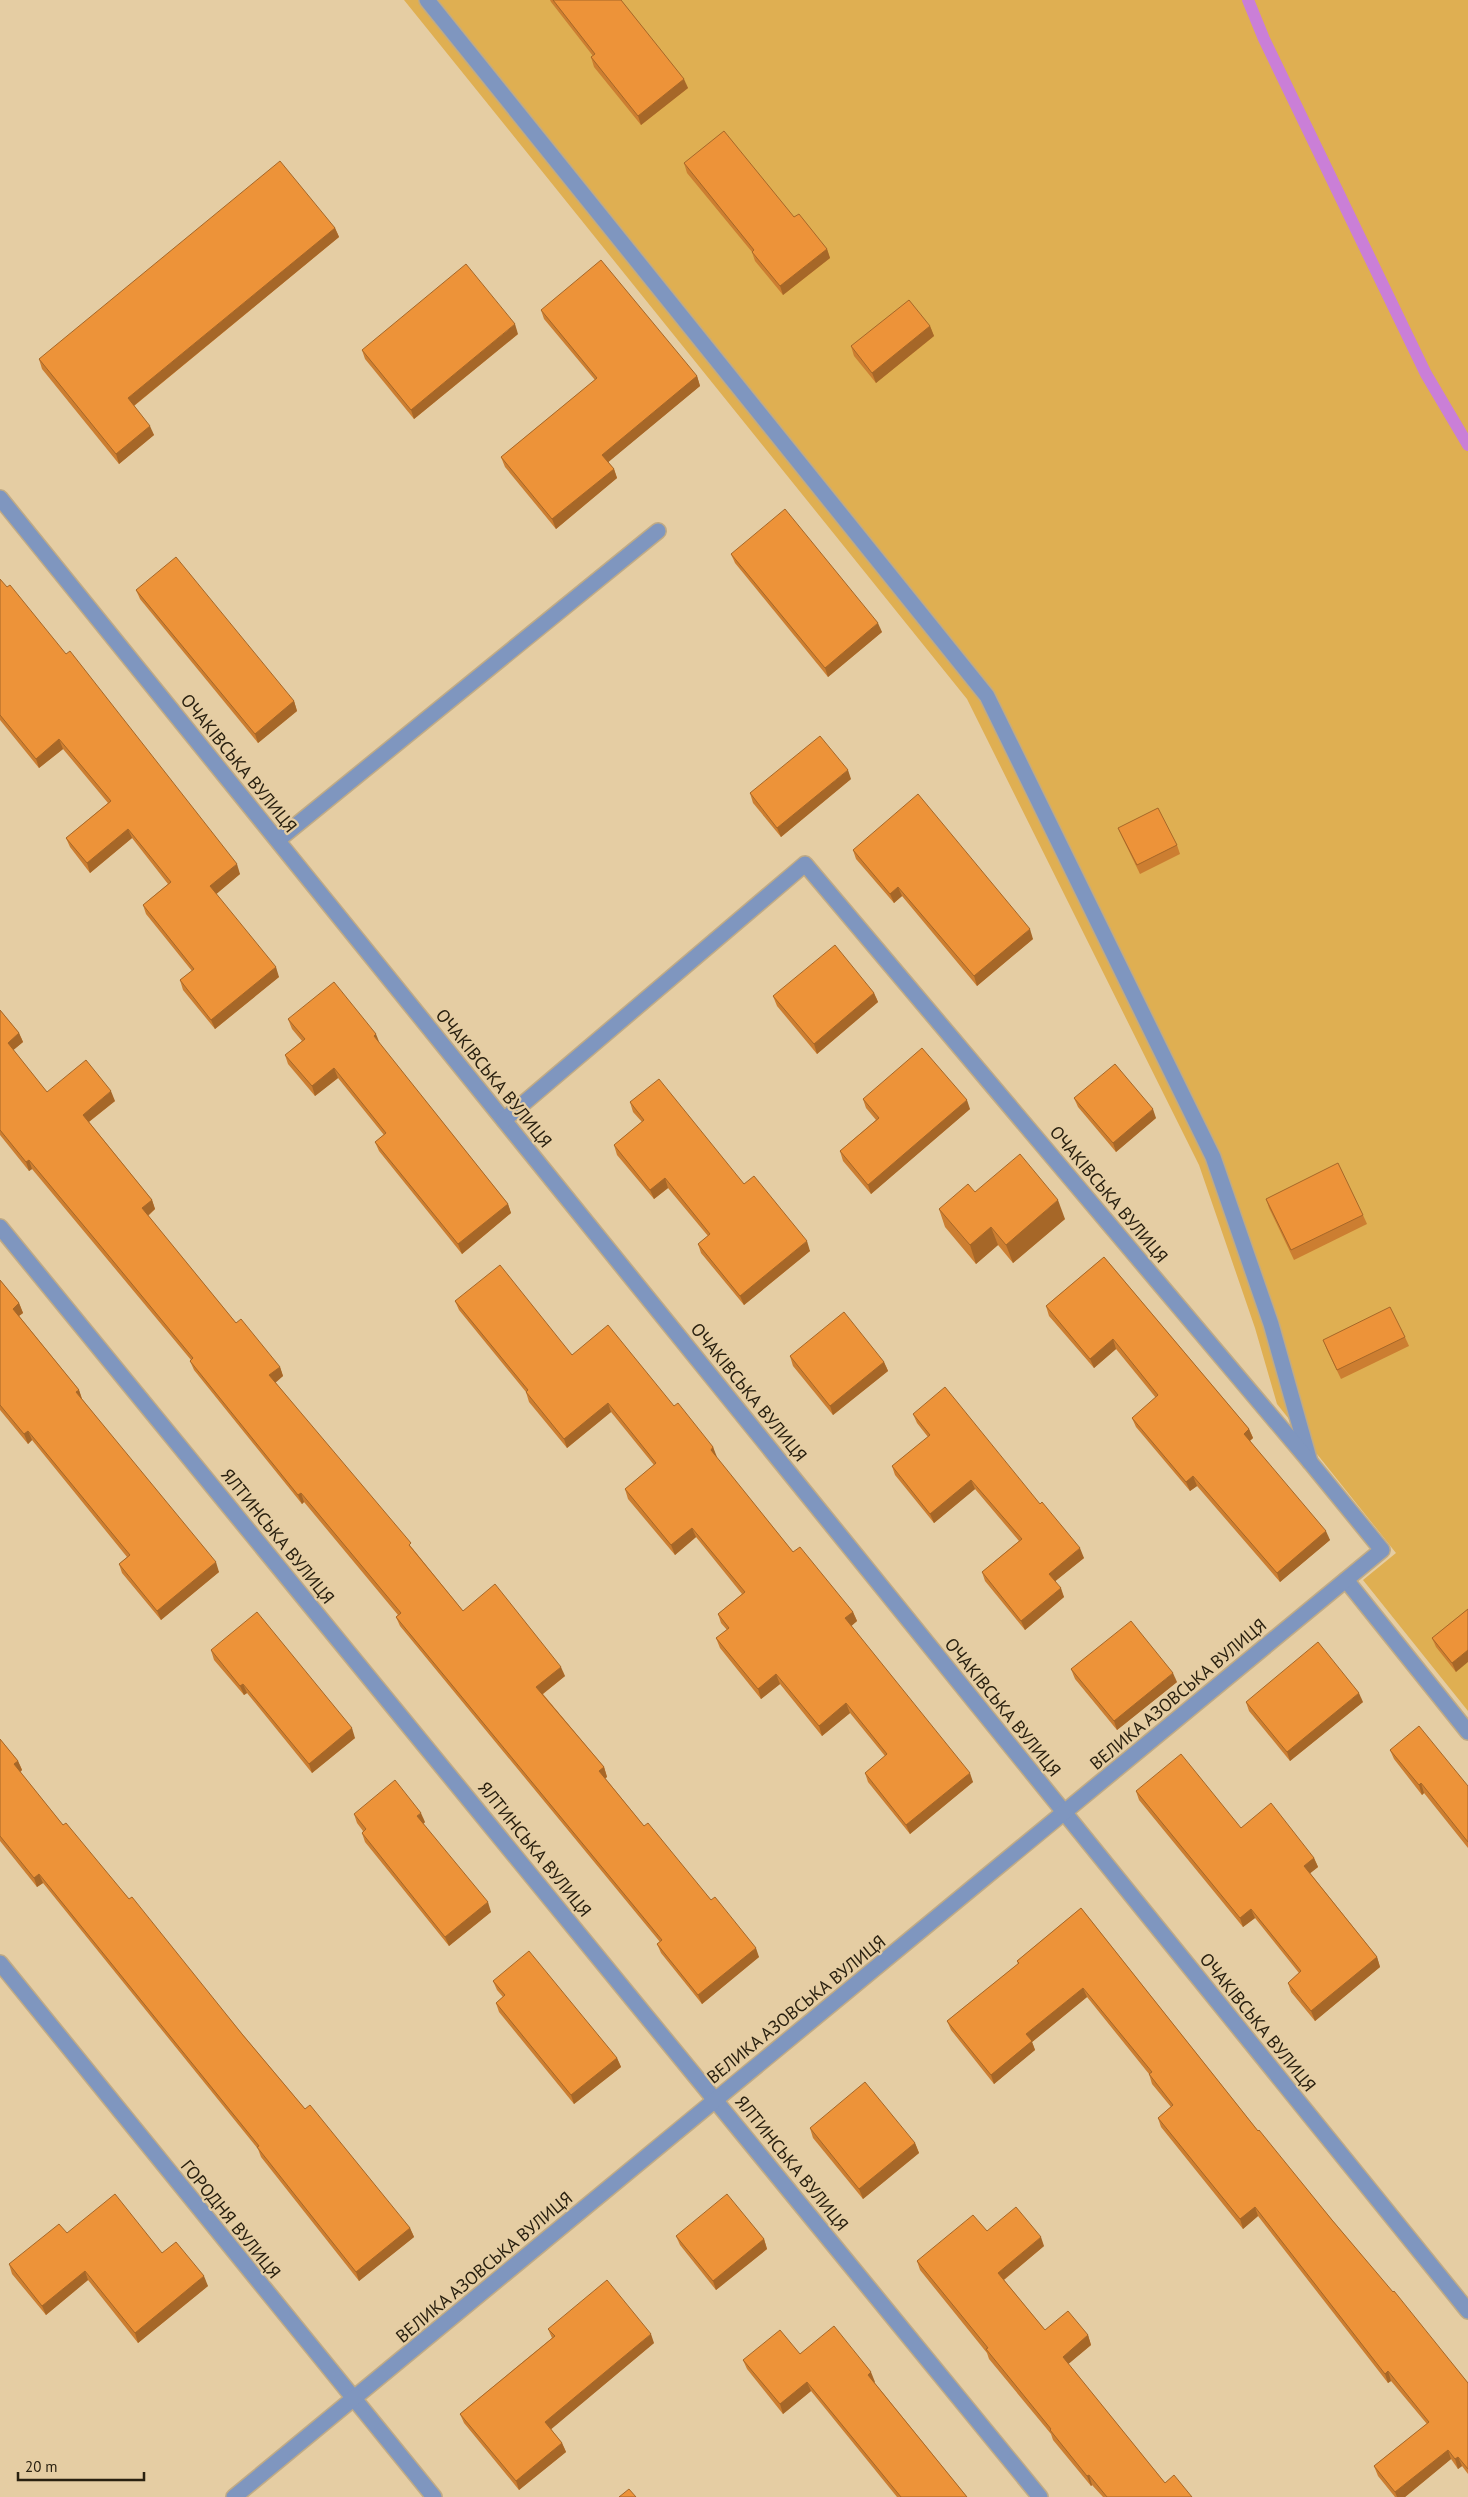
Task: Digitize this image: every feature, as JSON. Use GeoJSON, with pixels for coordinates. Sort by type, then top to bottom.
{"type":"FeatureCollection","features":[{"type":"Feature","properties":{"kind":"street"},"geometry":{"type":"LineString","coordinates":[[427,0],[987,696],[1213,1157],[1271,1324],[1310,1462]]}},
{"type":"Feature","properties":{"kind":"street","name":"ОЧАКІВСЬКА ВУЛИЦЯ"},"geometry":{"type":"LineString","coordinates":[[0,498],[1468,2311]]}},
{"type":"Feature","properties":{"kind":"street"},"geometry":{"type":"LineString","coordinates":[[278,840],[658,531]]}},
{"type":"Feature","properties":{"kind":"street","name":"ОЧАКІВСЬКА ВУЛИЦЯ"},"geometry":{"type":"LineString","coordinates":[[504,1120],[805,864],[1310,1462],[1382,1550]]}},
{"type":"Feature","properties":{"kind":"street","name":"ЯЛТИНСЬКА ВУЛИЦЯ"},"geometry":{"type":"LineString","coordinates":[[0,1227],[1040,2497]]}},
{"type":"Feature","properties":{"kind":"street","name":"ВЕЛИКА АЗОВСЬКА ВУЛИЦЯ"},"geometry":{"type":"LineString","coordinates":[[234,2497],[1382,1550]]}},
{"type":"Feature","properties":{"kind":"street"},"geometry":{"type":"LineString","coordinates":[[1346,1580],[1468,1732]]}},
{"type":"Feature","properties":{"kind":"street","name":"ГОРОДНЯ ВУЛИЦЯ"},"geometry":{"type":"LineString","coordinates":[[0,1963],[434,2497]]}},
{"type":"Feature","properties":{"kind":"shaded area"},"geometry":{"type":"Polygon","coordinates":[[[404,0],[1468,0],[1468,1711],[1363,1580],[1396,1553],[1277,1404],[1255,1328],[1199,1165],[967,699],[404,0]]]}},
{"type":"Feature","properties":{"kind":"building"},"geometry":{"type":"Polygon","coordinates":[[[553,0],[621,0],[684,79],[638,116],[591,57],[595,54],[553,0]]]}},
{"type":"Feature","properties":{"kind":"building"},"geometry":{"type":"Polygon","coordinates":[[[724,131],[794,217],[799,214],[827,249],[780,286],[752,252],[754,250],[684,163],[724,131]]]}},
{"type":"Feature","properties":{"kind":"building"},"geometry":{"type":"Polygon","coordinates":[[[280,161],[335,228],[128,398],[150,426],[116,454],[39,359],[280,161]]]}},
{"type":"Feature","properties":{"kind":"building"},"geometry":{"type":"Polygon","coordinates":[[[601,260],[697,376],[602,455],[614,469],[552,519],[501,457],[597,378],[541,310],[601,260]]]}},
{"type":"Feature","properties":{"kind":"building"},"geometry":{"type":"Polygon","coordinates":[[[466,264],[515,324],[411,410],[362,350],[466,264]]]}},
{"type":"Feature","properties":{"kind":"building"},"geometry":{"type":"Polygon","coordinates":[[[909,300],[930,326],[872,373],[851,346],[909,300]]]}},
{"type":"Feature","properties":{"kind":"building"},"geometry":{"type":"Polygon","coordinates":[[[785,509],[878,623],[825,668],[731,554],[785,509]]]}},
{"type":"Feature","properties":{"kind":"building"},"geometry":{"type":"Polygon","coordinates":[[[176,557],[294,701],[255,734],[136,590],[176,557]]]}},
{"type":"Feature","properties":{"kind":"building"},"geometry":{"type":"Polygon","coordinates":[[[0,579],[7,587],[10,585],[66,654],[70,651],[237,864],[210,886],[276,967],[211,1020],[180,980],[194,969],[143,905],[171,882],[128,829],[87,863],[66,838],[111,801],[59,739],[36,759],[0,715],[0,579]]]}},
{"type":"Feature","properties":{"kind":"building"},"geometry":{"type":"Polygon","coordinates":[[[820,736],[848,770],[777,828],[750,793],[820,736]]]}},
{"type":"Feature","properties":{"kind":"building"},"geometry":{"type":"Polygon","coordinates":[[[918,794],[1030,929],[974,976],[898,887],[890,894],[853,850],[918,794]]]}},
{"type":"Feature","properties":{"kind":"building"},"geometry":{"type":"Polygon","coordinates":[[[1158,808],[1177,845],[1137,865],[1118,828],[1158,808]]]}},
{"type":"Feature","properties":{"kind":"building"},"geometry":{"type":"Polygon","coordinates":[[[835,945],[874,993],[814,1044],[773,996],[835,945]]]}},
{"type":"Feature","properties":{"kind":"building"},"geometry":{"type":"Polygon","coordinates":[[[334,982],[376,1034],[374,1036],[508,1204],[458,1244],[375,1142],[386,1133],[334,1068],[312,1086],[285,1055],[305,1039],[288,1019],[334,982]]]}},
{"type":"Feature","properties":{"kind":"building"},"geometry":{"type":"Polygon","coordinates":[[[0,1010],[19,1033],[8,1043],[47,1092],[86,1060],[111,1091],[83,1115],[152,1200],[142,1208],[236,1323],[241,1319],[280,1367],[269,1375],[411,1543],[409,1545],[463,1611],[495,1584],[561,1667],[536,1687],[604,1767],[599,1771],[644,1826],[648,1823],[711,1900],[715,1897],[756,1948],[698,1995],[657,1944],[662,1940],[396,1617],[401,1613],[301,1493],[298,1495],[190,1361],[193,1358],[29,1160],[26,1162],[0,1130],[0,1010]]]}},
{"type":"Feature","properties":{"kind":"building"},"geometry":{"type":"Polygon","coordinates":[[[922,1048],[967,1100],[868,1185],[840,1151],[879,1118],[863,1099],[922,1048]]]}},
{"type":"Feature","properties":{"kind":"building"},"geometry":{"type":"Polygon","coordinates":[[[1115,1064],[1153,1109],[1113,1143],[1074,1098],[1115,1064]]]}},
{"type":"Feature","properties":{"kind":"building"},"geometry":{"type":"Polygon","coordinates":[[[659,1079],[744,1184],[754,1176],[807,1241],[740,1296],[698,1244],[710,1234],[665,1178],[650,1190],[614,1145],[644,1120],[630,1102],[659,1079]]]}},
{"type":"Feature","properties":{"kind":"building"},"geometry":{"type":"Polygon","coordinates":[[[1020,1154],[1058,1200],[1006,1245],[991,1227],[970,1245],[939,1209],[968,1184],[975,1192],[1020,1154]]]}},
{"type":"Feature","properties":{"kind":"building"},"geometry":{"type":"Polygon","coordinates":[[[1338,1163],[1363,1215],[1291,1250],[1266,1199],[1338,1163]]]}},
{"type":"Feature","properties":{"kind":"building"},"geometry":{"type":"Polygon","coordinates":[[[1104,1257],[1249,1429],[1244,1434],[1326,1531],[1277,1573],[1193,1476],[1186,1482],[1132,1418],[1158,1395],[1113,1339],[1090,1359],[1046,1306],[1104,1257]]]}},
{"type":"Feature","properties":{"kind":"building"},"geometry":{"type":"Polygon","coordinates":[[[500,1265],[572,1355],[608,1325],[674,1406],[678,1403],[713,1447],[711,1450],[793,1552],[800,1547],[853,1612],[845,1618],[970,1773],[906,1825],[865,1773],[887,1754],[846,1703],[819,1726],[776,1674],[758,1689],[716,1638],[729,1628],[718,1614],[745,1592],[692,1528],[671,1545],[625,1489],[656,1463],[608,1403],[564,1439],[526,1392],[528,1390],[455,1301],[500,1265]]]}},
{"type":"Feature","properties":{"kind":"building"},"geometry":{"type":"Polygon","coordinates":[[[0,1280],[19,1303],[13,1309],[79,1390],[76,1392],[216,1562],[157,1611],[119,1564],[130,1555],[28,1431],[24,1434],[0,1405],[0,1280]]]}},
{"type":"Feature","properties":{"kind":"building"},"geometry":{"type":"Polygon","coordinates":[[[1390,1307],[1405,1337],[1337,1370],[1323,1340],[1390,1307]]]}},
{"type":"Feature","properties":{"kind":"building"},"geometry":{"type":"Polygon","coordinates":[[[844,1312],[884,1362],[830,1406],[790,1356],[844,1312]]]}},
{"type":"Feature","properties":{"kind":"building"},"geometry":{"type":"Polygon","coordinates":[[[945,1387],[1040,1504],[1042,1502],[1080,1548],[1049,1574],[1061,1588],[1021,1621],[982,1572],[1022,1539],[971,1480],[930,1514],[892,1466],[930,1435],[913,1414],[945,1387]]]}},
{"type":"Feature","properties":{"kind":"building"},"geometry":{"type":"Polygon","coordinates":[[[1468,1609],[1468,1650],[1452,1663],[1432,1638],[1468,1609]]]}},
{"type":"Feature","properties":{"kind":"building"},"geometry":{"type":"Polygon","coordinates":[[[257,1612],[352,1728],[309,1764],[243,1684],[240,1686],[211,1650],[257,1612]]]}},
{"type":"Feature","properties":{"kind":"building"},"geometry":{"type":"Polygon","coordinates":[[[1131,1621],[1173,1673],[1114,1721],[1071,1669],[1131,1621]]]}},
{"type":"Feature","properties":{"kind":"building"},"geometry":{"type":"Polygon","coordinates":[[[1318,1642],[1359,1693],[1287,1752],[1246,1702],[1318,1642]]]}},
{"type":"Feature","properties":{"kind":"building"},"geometry":{"type":"Polygon","coordinates":[[[1419,1726],[1468,1786],[1468,1842],[1421,1783],[1419,1785],[1390,1750],[1419,1726]]]}},
{"type":"Feature","properties":{"kind":"building"},"geometry":{"type":"Polygon","coordinates":[[[0,1739],[18,1761],[14,1764],[63,1825],[66,1823],[129,1899],[132,1897],[242,2034],[305,2109],[310,2105],[410,2228],[356,2272],[257,2147],[259,2146],[39,1874],[34,1878],[0,1836],[0,1739]]]}},
{"type":"Feature","properties":{"kind":"building"},"geometry":{"type":"Polygon","coordinates":[[[1181,1754],[1241,1828],[1271,1803],[1314,1858],[1304,1866],[1377,1957],[1311,2011],[1288,1983],[1301,1971],[1251,1909],[1240,1918],[1136,1791],[1181,1754]]]}},
{"type":"Feature","properties":{"kind":"building"},"geometry":{"type":"Polygon","coordinates":[[[395,1780],[421,1813],[417,1816],[488,1902],[445,1937],[362,1833],[366,1829],[354,1814],[395,1780]]]}},
{"type":"Feature","properties":{"kind":"building"},"geometry":{"type":"Polygon","coordinates":[[[1081,1908],[1258,2131],[1394,2291],[1468,2383],[1468,2469],[1458,2457],[1455,2459],[1448,2450],[1395,2492],[1374,2466],[1429,2422],[1388,2371],[1385,2374],[1255,2207],[1240,2219],[1158,2118],[1173,2105],[1149,2074],[1152,2072],[1083,1988],[1026,2034],[1032,2041],[991,2075],[947,2021],[1019,1963],[1017,1961],[1081,1908]]]}},
{"type":"Feature","properties":{"kind":"building"},"geometry":{"type":"Polygon","coordinates":[[[529,1951],[617,2058],[571,2095],[496,2003],[505,1995],[493,1981],[529,1951]]]}},
{"type":"Feature","properties":{"kind":"building"},"geometry":{"type":"Polygon","coordinates":[[[865,2082],[915,2143],[859,2189],[810,2128],[865,2082]]]}},
{"type":"Feature","properties":{"kind":"building"},"geometry":{"type":"Polygon","coordinates":[[[115,2194],[162,2253],[176,2242],[204,2276],[135,2333],[85,2271],[42,2306],[9,2264],[59,2224],[67,2233],[115,2194]]]}},
{"type":"Feature","properties":{"kind":"building"},"geometry":{"type":"Polygon","coordinates":[[[727,2194],[764,2239],[713,2281],[676,2236],[727,2194]]]}},
{"type":"Feature","properties":{"kind":"building"},"geometry":{"type":"Polygon","coordinates":[[[1016,2207],[1041,2237],[998,2273],[1045,2330],[1068,2311],[1088,2335],[1063,2357],[1165,2483],[1174,2475],[1192,2497],[1107,2497],[1089,2475],[1087,2476],[986,2349],[988,2348],[917,2261],[973,2215],[987,2231],[1016,2207]]]}},
{"type":"Feature","properties":{"kind":"building"},"geometry":{"type":"Polygon","coordinates":[[[607,2280],[651,2334],[545,2422],[562,2443],[516,2481],[460,2414],[555,2336],[548,2329],[607,2280]]]}},
{"type":"Feature","properties":{"kind":"building"},"geometry":{"type":"Polygon","coordinates":[[[834,2326],[871,2372],[868,2375],[967,2497],[901,2497],[807,2382],[780,2404],[743,2360],[780,2330],[800,2354],[834,2326]]]}},
{"type":"Feature","properties":{"kind":"building"},"geometry":{"type":"Polygon","coordinates":[[[629,2489],[636,2497],[619,2497],[629,2489]]]}},
{"type":"Feature","properties":{"kind":"waterway"},"geometry":{"type":"LineString","coordinates":[[1248,0],[1264,39],[1426,374],[1468,445]]}}]}
